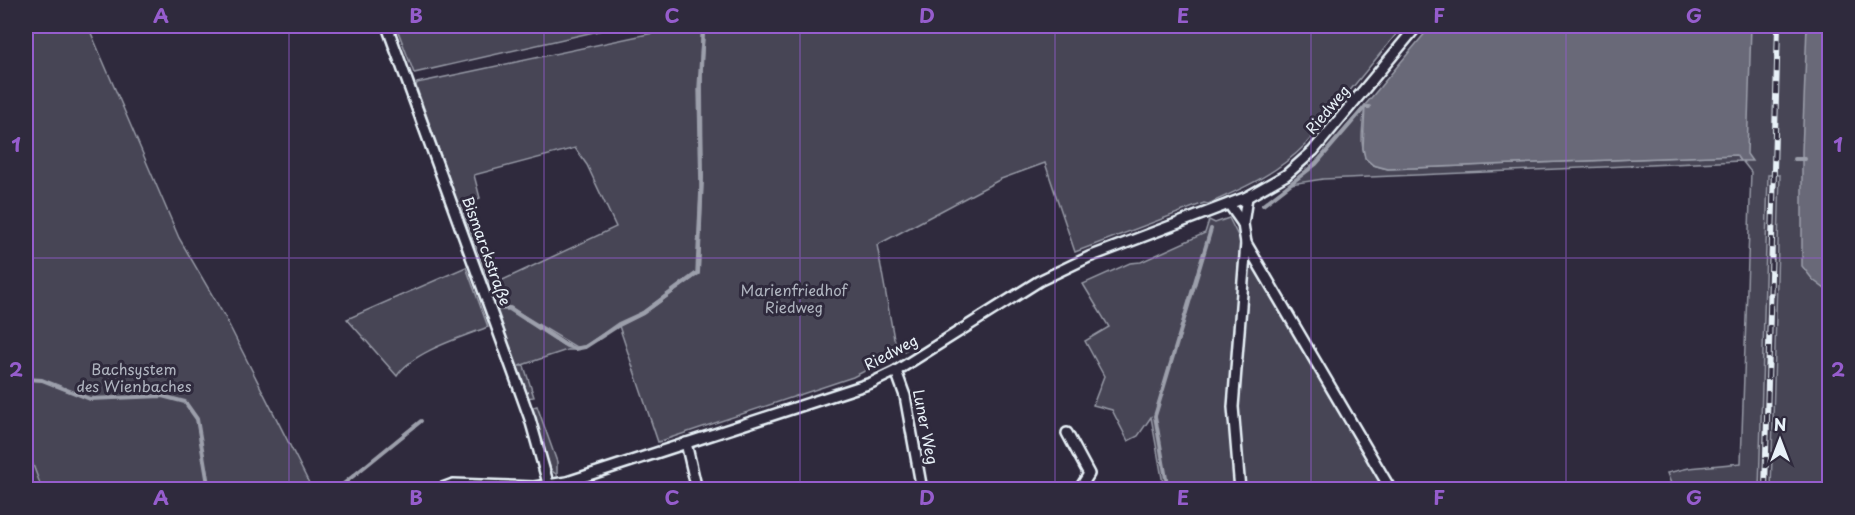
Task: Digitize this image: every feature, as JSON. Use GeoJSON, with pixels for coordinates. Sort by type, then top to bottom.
{"type":"FeatureCollection","features":[{"type":"Feature","properties":{"kind":"street","name":"Bismarckstraße"},"geometry":{"type":"LineString","coordinates":[[387,26],[519,389],[550,488]]}},
{"type":"Feature","properties":{"kind":"street","name":"Riedweg"},"geometry":{"type":"LineString","coordinates":[[437,489],[453,484],[550,488],[871,382],[896,371],[1039,281],[1089,257],[1247,198],[1286,175],[1313,151],[1417,26]]}},
{"type":"Feature","properties":{"kind":"street"},"geometry":{"type":"LineString","coordinates":[[1240,489],[1233,407],[1246,243],[1243,224],[1247,198]]}},
{"type":"Feature","properties":{"kind":"street"},"geometry":{"type":"LineString","coordinates":[[1229,204],[1243,224]]}},
{"type":"Feature","properties":{"kind":"street"},"geometry":{"type":"LineString","coordinates":[[1246,243],[1391,489]]}},
{"type":"Feature","properties":{"kind":"street","name":"Luner Weg"},"geometry":{"type":"LineString","coordinates":[[896,371],[905,396],[922,489]]}},
{"type":"Feature","properties":{"kind":"street"},"geometry":{"type":"LineString","coordinates":[[1067,433],[1089,474],[1079,489]]}},
{"type":"Feature","properties":{"kind":"street"},"geometry":{"type":"LineString","coordinates":[[686,443],[697,489]]}},
{"type":"Feature","properties":{"kind":"shaded area"},"geometry":{"type":"Polygon","coordinates":[[[1772,26],[1785,26],[1768,489],[1759,489],[1772,26]]]}},
{"type":"Feature","properties":{"kind":"shaded area"},"geometry":{"type":"Polygon","coordinates":[[[26,447],[39,477],[42,489],[26,489],[26,447]]]}},
{"type":"Feature","properties":{"kind":"green space","name":"Bachsystem des Wienbaches"},"geometry":{"type":"Polygon","coordinates":[[[26,26],[88,26],[179,238],[225,317],[312,489],[42,489],[26,446],[26,26]]]}},
{"type":"Feature","properties":{"kind":"green space"},"geometry":{"type":"Polygon","coordinates":[[[396,26],[620,26],[414,73],[396,26]]]}},
{"type":"Feature","properties":{"kind":"green space"},"geometry":{"type":"Polygon","coordinates":[[[686,26],[702,26],[698,88],[700,188],[696,272],[642,312],[618,323],[585,346],[576,347],[511,308],[498,308],[509,310],[566,347],[576,350],[567,350],[519,366],[524,366],[534,397],[527,398],[416,86],[417,83],[686,26]],[[575,148],[474,175],[480,198],[461,205],[490,286],[616,227],[587,165],[575,148]]]}},
{"type":"Feature","properties":{"kind":"green space","name":"Marienfriedhof Riedweg"},"geometry":{"type":"Polygon","coordinates":[[[705,26],[1403,26],[1306,144],[1260,179],[1208,204],[1204,203],[1075,252],[1045,163],[1001,179],[877,245],[894,339],[906,350],[853,377],[658,442],[619,326],[643,314],[699,274],[703,177],[702,61],[705,26]]]}},
{"type":"Feature","properties":{"kind":"green space"},"geometry":{"type":"Polygon","coordinates":[[[1434,26],[1829,26],[1829,489],[1771,489],[1780,175],[1768,175],[1759,490],[1673,489],[1667,473],[1689,468],[1741,463],[1751,172],[1740,158],[1738,158],[1740,161],[1323,179],[1291,184],[1319,158],[1365,105],[1362,138],[1364,154],[1374,165],[1388,169],[1735,155],[1434,26]]]}},
{"type":"Feature","properties":{"kind":"green space"},"geometry":{"type":"Polygon","coordinates":[[[1229,218],[1242,244],[1230,407],[1236,489],[1164,489],[1151,417],[1138,436],[1128,441],[1112,410],[1093,405],[1104,376],[1085,341],[1109,327],[1083,284],[1130,263],[1141,262],[1205,233],[1209,220],[1215,223],[1229,218]]]}},
{"type":"Feature","properties":{"kind":"green space"},"geometry":{"type":"Polygon","coordinates":[[[1249,256],[1387,489],[1243,489],[1237,407],[1249,256]]]}},
{"type":"Feature","properties":{"kind":"green space"},"geometry":{"type":"Polygon","coordinates":[[[466,267],[488,327],[426,353],[404,367],[397,376],[347,319],[466,267]]]}},
{"type":"Feature","properties":{"kind":"green space"},"geometry":{"type":"Polygon","coordinates":[[[537,406],[557,462],[557,475],[551,470],[530,408],[537,406]]]}},
{"type":"Feature","properties":{"kind":"water"},"geometry":{"type":"Polygon","coordinates":[[[1431,26],[1751,26],[1747,154],[1752,161],[1740,161],[1736,155],[1388,169],[1373,165],[1365,158],[1363,148],[1365,105],[1431,26]]]}},
{"type":"Feature","properties":{"kind":"water"},"geometry":{"type":"Polygon","coordinates":[[[1807,26],[1829,26],[1829,292],[1813,280],[1802,266],[1802,151],[1807,26]]]}},
{"type":"Feature","properties":{"kind":"waterway"},"geometry":{"type":"LineString","coordinates":[[498,308],[510,308],[575,349],[585,347],[643,313],[698,273],[702,177],[700,90],[703,26]]}},
{"type":"Feature","properties":{"kind":"waterway"},"geometry":{"type":"LineString","coordinates":[[1263,205],[1316,164],[1365,107],[1369,107]]}},
{"type":"Feature","properties":{"kind":"waterway"},"geometry":{"type":"LineString","coordinates":[[1794,159],[1805,159]]}},
{"type":"Feature","properties":{"kind":"waterway"},"geometry":{"type":"LineString","coordinates":[[26,167],[26,207]]}},
{"type":"Feature","properties":{"kind":"waterway"},"geometry":{"type":"LineString","coordinates":[[1168,490],[1155,416],[1211,229]]}},
{"type":"Feature","properties":{"kind":"waterway"},"geometry":{"type":"LineString","coordinates":[[26,379],[42,380],[90,399],[162,396],[185,402],[197,419],[209,490]]}},
{"type":"Feature","properties":{"kind":"waterway"},"geometry":{"type":"LineString","coordinates":[[336,490],[421,421]]}},
{"type":"Feature","properties":{"kind":"railway"},"geometry":{"type":"LineString","coordinates":[[1765,490],[1778,26]]}}]}
